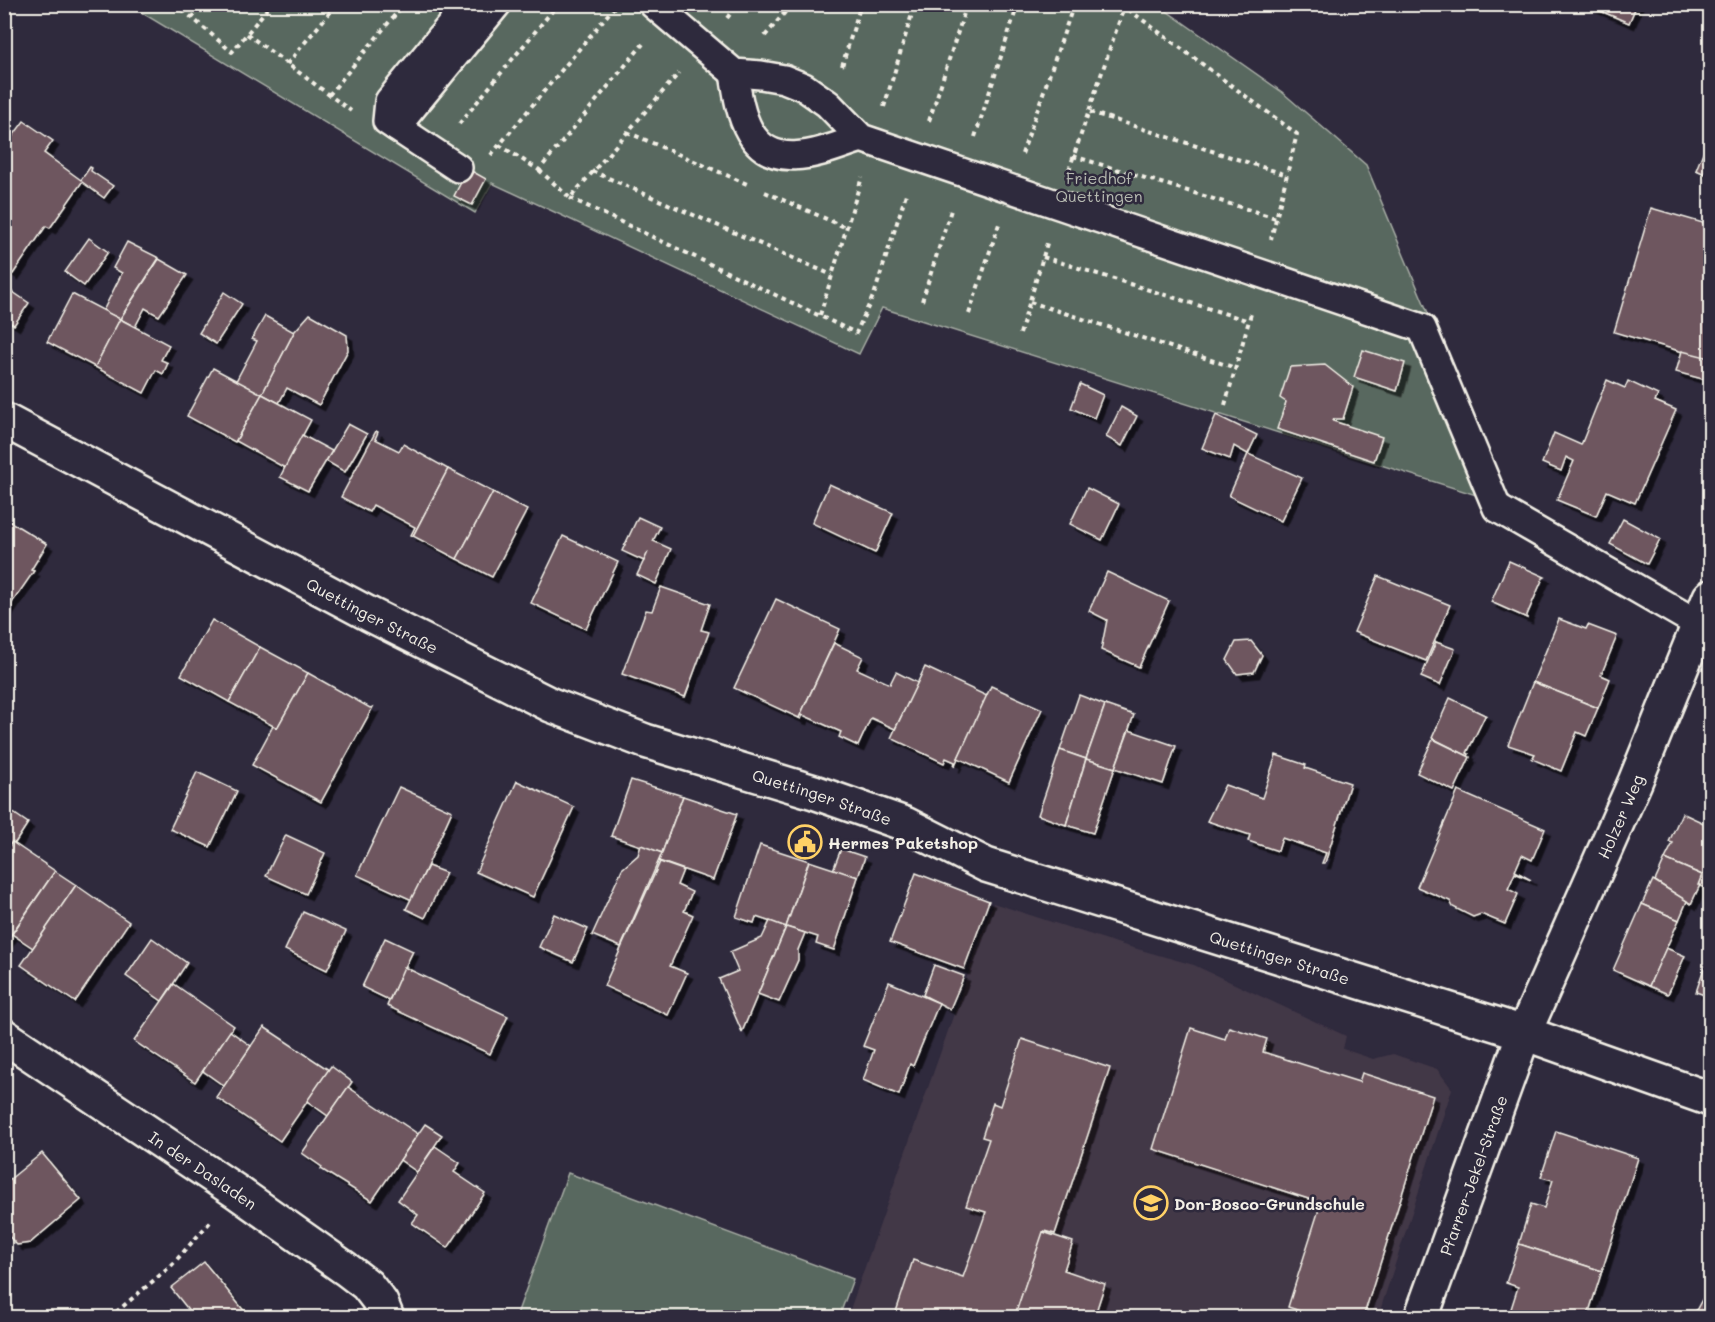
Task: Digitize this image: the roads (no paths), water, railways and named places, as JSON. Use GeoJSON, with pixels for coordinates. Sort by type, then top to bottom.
{"type":"FeatureCollection","features":[{"type":"Feature","properties":{"kind":"street","name":"Quettinger Straße"},"geometry":{"type":"LineString","coordinates":[[4,420],[369,614],[551,705],[645,741],[814,792],[905,824],[986,865],[1524,1033],[1710,1099]]}},
{"type":"Feature","properties":{"kind":"street","name":"Holzer Weg"},"geometry":{"type":"LineString","coordinates":[[1524,1033],[1635,782],[1705,611]]}},
{"type":"Feature","properties":{"kind":"street","name":"Pfarrer-Jekel-Straße"},"geometry":{"type":"LineString","coordinates":[[1421,1317],[1524,1033]]}},
{"type":"Feature","properties":{"kind":"street","name":"In der Dasladen"},"geometry":{"type":"LineString","coordinates":[[4,1035],[237,1192],[367,1285],[381,1303],[387,1317]]}},
{"type":"Feature","properties":{"kind":"lane"},"geometry":{"type":"LineString","coordinates":[[458,168],[392,124],[389,101],[468,4]]}},
{"type":"Feature","properties":{"kind":"lane"},"geometry":{"type":"LineString","coordinates":[[392,124],[497,4]]}},
{"type":"Feature","properties":{"kind":"lane"},"geometry":{"type":"LineString","coordinates":[[660,10],[734,73],[784,79],[804,87],[828,104],[861,138],[1422,328],[1497,508],[1705,611]]}},
{"type":"Feature","properties":{"kind":"lane"},"geometry":{"type":"LineString","coordinates":[[734,73],[739,102],[749,132],[762,148],[776,155],[792,157],[825,150],[861,138]]}},
{"type":"Feature","properties":{"kind":"place","name":"Hermes Paketshop"},"geometry":{"type":"Point","coordinates":[805,842]}},
{"type":"Feature","properties":{"kind":"place","name":"Don-Bosco-Grundschule"},"geometry":{"type":"Point","coordinates":[1151,1203]}},
{"type":"Feature","properties":{"kind":"park label","name":"Friedhof Quettingen"},"geometry":{"type":"Point","coordinates":[1099,186]}}]}
